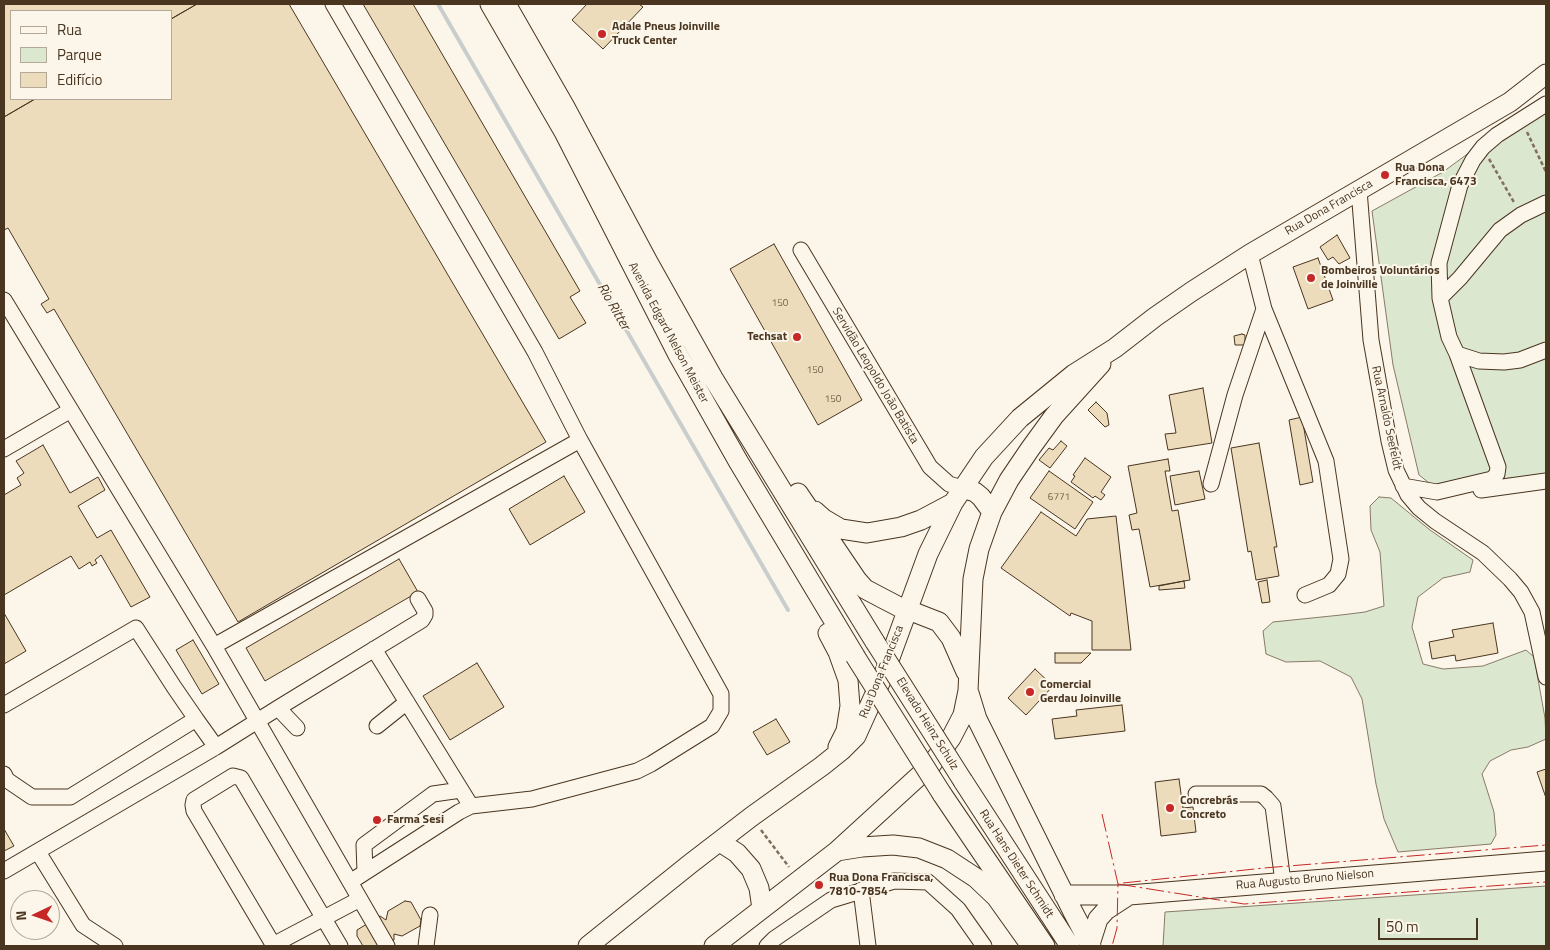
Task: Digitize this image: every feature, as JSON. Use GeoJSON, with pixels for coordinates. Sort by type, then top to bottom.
{"type":"FeatureCollection","features":[{"type":"Feature","properties":{"kind":"main road","name":"Avenida Edgard Nelson Meister"},"geometry":{"type":"LineString","coordinates":[[490,4],[564,132],[705,403],[854,656]]}},
{"type":"Feature","properties":{"kind":"main road","name":"Avenida Edgard Nelson Meister"},"geometry":{"type":"LineString","coordinates":[[506,4],[565,106],[652,271],[709,370],[875,642]]}},
{"type":"Feature","properties":{"kind":"main road","name":"Rua Dona Francisca"},"geometry":{"type":"LineString","coordinates":[[588,946],[751,817],[832,758],[856,736],[884,674],[928,554],[958,496],[984,457],[1020,418],[1074,374],[1115,348],[1184,297],[1250,254],[1510,102],[1546,74]]}},
{"type":"Feature","properties":{"kind":"main road"},"geometry":{"type":"LineString","coordinates":[[601,173],[801,498],[857,580],[865,589],[907,611],[939,622],[951,638],[968,685],[977,719],[1064,895],[1091,945]]}},
{"type":"Feature","properties":{"kind":"main road"},"geometry":{"type":"LineString","coordinates":[[629,260],[674,371],[688,399],[804,590],[838,652],[848,680],[850,706],[846,730],[832,758]]}},
{"type":"Feature","properties":{"kind":"main road","name":"Rua Dona Francisca"},"geometry":{"type":"LineString","coordinates":[[714,946],[837,851],[931,766],[951,738],[963,715],[968,685],[973,579],[979,549],[992,512],[1008,480],[1044,429],[1115,348]]}},
{"type":"Feature","properties":{"kind":"main road"},"geometry":{"type":"LineString","coordinates":[[801,498],[824,519],[842,529],[867,533],[901,527],[921,520],[958,496],[975,492],[992,512]]}},
{"type":"Feature","properties":{"kind":"main road","name":"Elevado Heinz Schulz"},"geometry":{"type":"LineString","coordinates":[[875,642],[963,781]]}},
{"type":"Feature","properties":{"kind":"main road","name":"Elevado Heinz Schulz"},"geometry":{"type":"LineString","coordinates":[[854,656],[942,794]]}},
{"type":"Feature","properties":{"kind":"main road","name":"Rua Hans Dieter Schmidt"},"geometry":{"type":"LineString","coordinates":[[963,781],[1070,946]]}},
{"type":"Feature","properties":{"kind":"main road","name":"Rua Hans Dieter Schmidt"},"geometry":{"type":"LineString","coordinates":[[942,794],[1045,946]]}},
{"type":"Feature","properties":{"kind":"main road"},"geometry":{"type":"LineString","coordinates":[[720,842],[737,853],[751,869],[759,888],[762,908]]}},
{"type":"Feature","properties":{"kind":"main road"},"geometry":{"type":"LineString","coordinates":[[837,851],[862,847],[893,846],[919,848],[948,859],[976,878],[996,897],[1031,946]]}},
{"type":"Feature","properties":{"kind":"main road","name":"Rua Augusto Bruno Nielson"},"geometry":{"type":"LineString","coordinates":[[1091,945],[1098,919],[1106,910],[1128,895],[1546,861]]}},
{"type":"Feature","properties":{"kind":"main road"},"geometry":{"type":"LineString","coordinates":[[1064,895],[1128,895]]}},
{"type":"Feature","properties":{"kind":"street"},"geometry":{"type":"LineString","coordinates":[[333,4],[535,352],[580,440],[722,694],[721,711],[712,726],[651,764],[637,771],[532,799],[471,806],[350,882]]}},
{"type":"Feature","properties":{"kind":"street"},"geometry":{"type":"LineString","coordinates":[[1437,492],[1492,480],[1497,474],[1498,467],[1458,354],[1450,337],[1440,298],[1439,262],[1449,223],[1460,185],[1473,160],[1483,147],[1497,135],[1546,104]]}},
{"type":"Feature","properties":{"kind":"street","name":"Rua Arnaldo Seefeldt"},"geometry":{"type":"LineString","coordinates":[[1359,190],[1367,311],[1389,441],[1396,470],[1408,496],[1419,508],[1483,553],[1521,592],[1532,612],[1546,677]]}},
{"type":"Feature","properties":{"kind":"street"},"geometry":{"type":"LineString","coordinates":[[1440,298],[1460,278],[1500,230],[1521,215],[1546,203]]}},
{"type":"Feature","properties":{"kind":"street","name":"Servidão Leopoldo João Batista"},"geometry":{"type":"LineString","coordinates":[[801,250],[930,467],[949,484],[958,496]]}},
{"type":"Feature","properties":{"kind":"street"},"geometry":{"type":"LineString","coordinates":[[1250,254],[1264,309],[1326,461],[1341,559],[1338,574],[1329,585],[1305,595]]}},
{"type":"Feature","properties":{"kind":"street"},"geometry":{"type":"LineString","coordinates":[[4,300],[214,646],[384,940]]}},
{"type":"Feature","properties":{"kind":"street"},"geometry":{"type":"LineString","coordinates":[[1211,484],[1235,395],[1264,309]]}},
{"type":"Feature","properties":{"kind":"street"},"geometry":{"type":"LineString","coordinates":[[1458,354],[1479,361],[1504,362],[1520,360],[1546,350]]}},
{"type":"Feature","properties":{"kind":"street"},"geometry":{"type":"LineString","coordinates":[[4,450],[71,410]]}},
{"type":"Feature","properties":{"kind":"street"},"geometry":{"type":"LineString","coordinates":[[214,646],[580,440]]}},
{"type":"Feature","properties":{"kind":"street"},"geometry":{"type":"LineString","coordinates":[[1403,486],[1453,494],[1546,481]]}},
{"type":"Feature","properties":{"kind":"street"},"geometry":{"type":"LineString","coordinates":[[4,871],[216,747],[422,620],[426,615],[426,611],[418,599]]}},
{"type":"Feature","properties":{"kind":"street"},"geometry":{"type":"LineString","coordinates":[[4,705],[136,628],[216,747]]}},
{"type":"Feature","properties":{"kind":"street"},"geometry":{"type":"LineString","coordinates":[[374,650],[471,806]]}},
{"type":"Feature","properties":{"kind":"street"},"geometry":{"type":"LineString","coordinates":[[377,726],[407,702]]}},
{"type":"Feature","properties":{"kind":"street"},"geometry":{"type":"LineString","coordinates":[[278,708],[297,728]]}},
{"type":"Feature","properties":{"kind":"street"},"geometry":{"type":"LineString","coordinates":[[4,774],[7,780],[32,797],[70,797],[196,719]]}},
{"type":"Feature","properties":{"kind":"street"},"geometry":{"type":"LineString","coordinates":[[340,946],[323,919],[241,778],[233,776],[194,800],[194,811],[274,946],[323,919],[360,899]]}},
{"type":"Feature","properties":{"kind":"street"},"geometry":{"type":"LineString","coordinates":[[365,872],[364,845],[433,794],[461,790]]}},
{"type":"Feature","properties":{"kind":"street"},"geometry":{"type":"LineString","coordinates":[[1196,794],[1261,794],[1266,798],[1273,806],[1283,882]]}},
{"type":"Feature","properties":{"kind":"street"},"geometry":{"type":"LineString","coordinates":[[38,852],[83,925],[115,946]]}},
{"type":"Feature","properties":{"kind":"street"},"geometry":{"type":"LineString","coordinates":[[767,946],[774,939],[830,900],[894,881],[928,882],[958,909],[984,946]]}},
{"type":"Feature","properties":{"kind":"street"},"geometry":{"type":"LineString","coordinates":[[861,890],[868,946]]}},
{"type":"Feature","properties":{"kind":"street"},"geometry":{"type":"LineString","coordinates":[[426,946],[430,915]]}},
{"type":"Feature","properties":{"kind":"path"},"geometry":{"type":"LineString","coordinates":[[1521,120],[1546,172]]}},
{"type":"Feature","properties":{"kind":"path"},"geometry":{"type":"LineString","coordinates":[[1483,147],[1521,215]]}},
{"type":"Feature","properties":{"kind":"path"},"geometry":{"type":"LineString","coordinates":[[751,817],[799,881]]}},
{"type":"Feature","properties":{"kind":"green space"},"geometry":{"type":"Polygon","coordinates":[[[1546,96],[1546,475],[1463,492],[1433,486],[1419,475],[1393,365],[1372,211],[1443,172],[1546,96]]]}},
{"type":"Feature","properties":{"kind":"green space"},"geometry":{"type":"Polygon","coordinates":[[[1379,497],[1391,498],[1430,530],[1473,560],[1470,572],[1443,578],[1418,597],[1412,627],[1423,664],[1443,669],[1483,666],[1526,650],[1534,657],[1545,718],[1546,739],[1528,747],[1511,750],[1490,761],[1482,774],[1494,812],[1496,835],[1491,844],[1398,852],[1384,819],[1376,784],[1362,699],[1351,677],[1320,661],[1286,662],[1266,654],[1263,631],[1273,622],[1365,612],[1384,606],[1380,552],[1371,530],[1370,506],[1379,497]]]}},
{"type":"Feature","properties":{"kind":"green space"},"geometry":{"type":"Polygon","coordinates":[[[1546,886],[1546,946],[1163,946],[1165,912],[1546,886]]]}},
{"type":"Feature","properties":{"kind":"building"},"geometry":{"type":"Polygon","coordinates":[[[4,4],[197,4],[172,18],[172,10],[10,10],[10,100],[33,100],[4,117],[4,4]]]}},
{"type":"Feature","properties":{"kind":"building"},"geometry":{"type":"Polygon","coordinates":[[[197,4],[289,4],[546,442],[238,622],[54,309],[47,313],[41,304],[49,299],[8,228],[4,230],[4,117],[33,100],[172,100],[172,18],[197,4]]]}},
{"type":"Feature","properties":{"kind":"building"},"geometry":{"type":"Polygon","coordinates":[[[363,4],[413,4],[580,291],[570,297],[586,323],[559,339],[363,4]]]}},
{"type":"Feature","properties":{"kind":"building","name":"Adale Pneus Joinville Truck Center"},"geometry":{"type":"Polygon","coordinates":[[[587,4],[639,4],[643,7],[603,49],[572,20],[587,4]]]}},
{"type":"Feature","properties":{"kind":"building"},"geometry":{"type":"Polygon","coordinates":[[[1337,235],[1350,258],[1339,264],[1333,257],[1328,260],[1320,247],[1337,235]]]}},
{"type":"Feature","properties":{"kind":"building"},"geometry":{"type":"Polygon","coordinates":[[[774,244],[862,400],[818,425],[730,269],[774,244]]]}},
{"type":"Feature","properties":{"kind":"building","name":"Bombeiros Voluntários de Joinville"},"geometry":{"type":"Polygon","coordinates":[[[1318,258],[1333,300],[1308,309],[1293,267],[1318,258]]]}},
{"type":"Feature","properties":{"kind":"building"},"geometry":{"type":"Polygon","coordinates":[[[1245,335],[1245,345],[1235,345],[1234,336],[1245,335]]]}},
{"type":"Feature","properties":{"kind":"building"},"geometry":{"type":"Polygon","coordinates":[[[1203,388],[1212,443],[1168,450],[1165,434],[1176,433],[1169,395],[1203,388]]]}},
{"type":"Feature","properties":{"kind":"building"},"geometry":{"type":"Polygon","coordinates":[[[1096,402],[1107,413],[1109,425],[1105,427],[1088,410],[1096,402]]]}},
{"type":"Feature","properties":{"kind":"building"},"geometry":{"type":"Polygon","coordinates":[[[1302,417],[1313,482],[1300,485],[1289,420],[1302,417]]]}},
{"type":"Feature","properties":{"kind":"building"},"geometry":{"type":"Polygon","coordinates":[[[1061,441],[1067,446],[1050,468],[1039,460],[1049,448],[1053,450],[1061,441]]]}},
{"type":"Feature","properties":{"kind":"building"},"geometry":{"type":"Polygon","coordinates":[[[1259,443],[1277,547],[1274,547],[1279,576],[1256,580],[1251,551],[1248,552],[1231,448],[1259,443]]]}},
{"type":"Feature","properties":{"kind":"building"},"geometry":{"type":"Polygon","coordinates":[[[43,445],[70,493],[98,477],[105,490],[78,506],[97,538],[111,530],[150,597],[131,607],[101,555],[95,560],[97,563],[92,566],[90,562],[79,569],[71,556],[4,595],[4,495],[21,485],[17,478],[24,473],[16,461],[43,445]]]}},
{"type":"Feature","properties":{"kind":"building"},"geometry":{"type":"Polygon","coordinates":[[[1085,458],[1111,477],[1101,492],[1105,495],[1101,500],[1095,496],[1093,498],[1071,482],[1075,476],[1073,475],[1085,458]]]}},
{"type":"Feature","properties":{"kind":"building"},"geometry":{"type":"Polygon","coordinates":[[[1168,459],[1170,471],[1165,471],[1172,511],[1178,510],[1190,580],[1150,587],[1139,529],[1132,530],[1129,515],[1137,513],[1128,466],[1168,459]]]}},
{"type":"Feature","properties":{"kind":"building"},"geometry":{"type":"Polygon","coordinates":[[[1049,471],[1093,502],[1075,529],[1030,498],[1049,471]]]}},
{"type":"Feature","properties":{"kind":"building"},"geometry":{"type":"Polygon","coordinates":[[[1199,471],[1205,499],[1175,505],[1170,476],[1199,471]]]}},
{"type":"Feature","properties":{"kind":"building"},"geometry":{"type":"Polygon","coordinates":[[[564,476],[585,512],[530,545],[509,509],[564,476]]]}},
{"type":"Feature","properties":{"kind":"building"},"geometry":{"type":"Polygon","coordinates":[[[1041,512],[1076,536],[1087,519],[1116,516],[1131,650],[1092,650],[1092,621],[1071,613],[1070,616],[1001,568],[1041,512]]]}},
{"type":"Feature","properties":{"kind":"building"},"geometry":{"type":"Polygon","coordinates":[[[399,559],[418,592],[265,681],[246,648],[399,559]]]}},
{"type":"Feature","properties":{"kind":"building"},"geometry":{"type":"Polygon","coordinates":[[[1267,580],[1270,602],[1262,603],[1258,582],[1267,580]]]}},
{"type":"Feature","properties":{"kind":"building"},"geometry":{"type":"Polygon","coordinates":[[[1184,581],[1185,588],[1159,590],[1159,586],[1184,581]]]}},
{"type":"Feature","properties":{"kind":"building"},"geometry":{"type":"Polygon","coordinates":[[[4,613],[26,651],[4,664],[4,613]]]}},
{"type":"Feature","properties":{"kind":"building"},"geometry":{"type":"Polygon","coordinates":[[[1493,623],[1498,653],[1456,661],[1455,655],[1432,659],[1429,642],[1454,637],[1452,630],[1493,623]]]}},
{"type":"Feature","properties":{"kind":"building"},"geometry":{"type":"Polygon","coordinates":[[[193,640],[219,684],[202,694],[176,650],[193,640]]]}},
{"type":"Feature","properties":{"kind":"building"},"geometry":{"type":"Polygon","coordinates":[[[1055,653],[1091,653],[1081,663],[1055,663],[1055,653]]]}},
{"type":"Feature","properties":{"kind":"building"},"geometry":{"type":"Polygon","coordinates":[[[477,663],[504,707],[450,740],[423,696],[477,663]]]}},
{"type":"Feature","properties":{"kind":"building","name":"Comercial Gerdau Joinville"},"geometry":{"type":"Polygon","coordinates":[[[1035,669],[1053,686],[1026,715],[1008,698],[1035,669]]]}},
{"type":"Feature","properties":{"kind":"building"},"geometry":{"type":"Polygon","coordinates":[[[1122,705],[1125,731],[1055,739],[1052,719],[1077,716],[1076,710],[1122,705]]]}},
{"type":"Feature","properties":{"kind":"building"},"geometry":{"type":"Polygon","coordinates":[[[776,719],[790,742],[767,755],[753,732],[776,719]]]}},
{"type":"Feature","properties":{"kind":"building"},"geometry":{"type":"Polygon","coordinates":[[[1546,769],[1546,798],[1537,772],[1546,769]]]}},
{"type":"Feature","properties":{"kind":"building","name":"Concrebrás Concreto"},"geometry":{"type":"Polygon","coordinates":[[[1179,779],[1183,808],[1193,807],[1196,832],[1161,836],[1155,782],[1179,779]]]}},
{"type":"Feature","properties":{"kind":"building"},"geometry":{"type":"Polygon","coordinates":[[[4,829],[14,846],[4,851],[4,829]]]}},
{"type":"Feature","properties":{"kind":"building"},"geometry":{"type":"Polygon","coordinates":[[[405,901],[411,902],[421,920],[420,926],[402,936],[394,934],[394,940],[383,946],[363,946],[357,936],[357,930],[380,916],[386,920],[388,911],[405,901]]]}},
{"type":"Feature","properties":{"kind":"waterway","name":"Rio Ritter"},"geometry":{"type":"LineString","coordinates":[[438,4],[788,610]]}},
{"type":"Feature","properties":{"kind":"power"},"geometry":{"type":"LineString","coordinates":[[1102,814],[1118,884],[1117,928],[1112,946]]}},
{"type":"Feature","properties":{"kind":"power"},"geometry":{"type":"LineString","coordinates":[[1123,883],[1264,868],[1546,845]]}},
{"type":"Feature","properties":{"kind":"power"},"geometry":{"type":"LineString","coordinates":[[1118,884],[1244,904],[1546,882]]}},
{"type":"Feature","properties":{"kind":"place","name":"Adale Pneus Joinville Truck Center"},"geometry":{"type":"Point","coordinates":[602,34]}},
{"type":"Feature","properties":{"kind":"place","name":"Rua Dona Francisca, 6473"},"geometry":{"type":"Point","coordinates":[1385,175]}},
{"type":"Feature","properties":{"kind":"place","name":"Bombeiros Voluntários de Joinville"},"geometry":{"type":"Point","coordinates":[1311,278]}},
{"type":"Feature","properties":{"kind":"place","name":"Techsat"},"geometry":{"type":"Point","coordinates":[797,337]}},
{"type":"Feature","properties":{"kind":"place","name":"Comercial Gerdau Joinville"},"geometry":{"type":"Point","coordinates":[1030,692]}},
{"type":"Feature","properties":{"kind":"place","name":"Concrebrás Concreto"},"geometry":{"type":"Point","coordinates":[1170,808]}},
{"type":"Feature","properties":{"kind":"place","name":"Farma Sesi"},"geometry":{"type":"Point","coordinates":[377,820]}},
{"type":"Feature","properties":{"kind":"place","name":"Rua Dona Francisca, 7810-7854"},"geometry":{"type":"Point","coordinates":[819,885]}}]}
